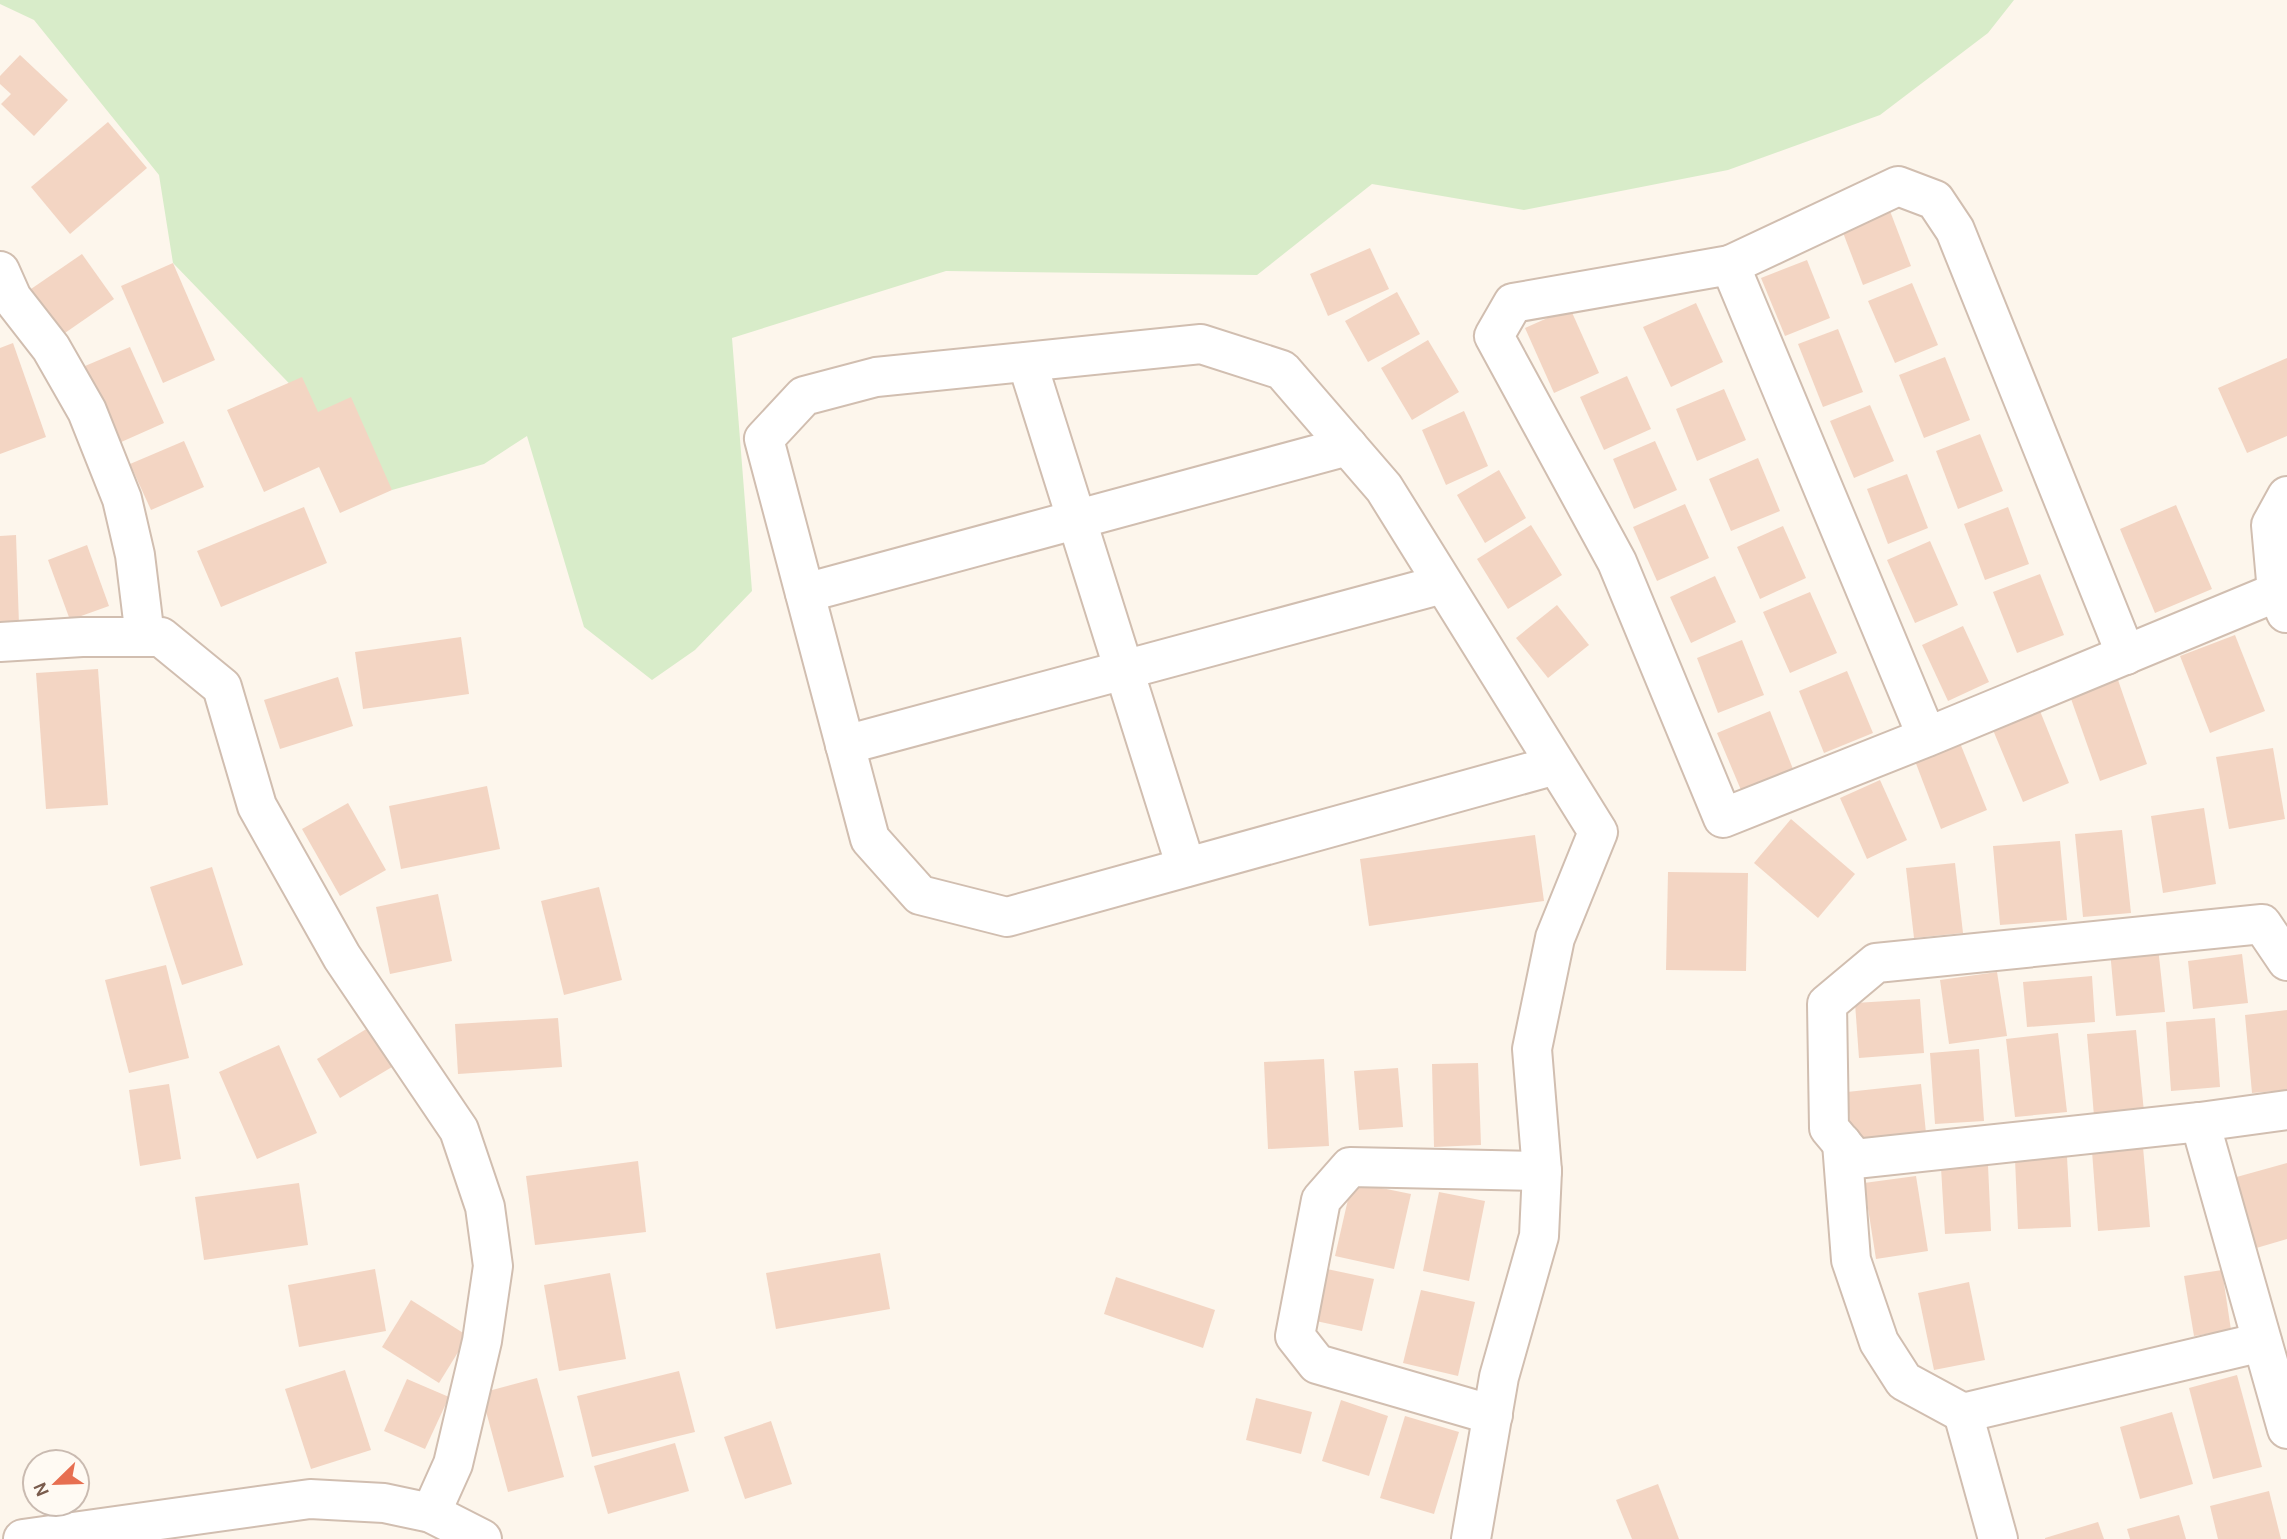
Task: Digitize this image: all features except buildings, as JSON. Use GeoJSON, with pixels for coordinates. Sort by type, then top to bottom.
{"type":"FeatureCollection","features":[{"type":"Feature","properties":{"kind":"street"},"geometry":{"type":"LineString","coordinates":[[2126,655],[1955,230],[1935,201],[1898,186],[1730,265],[1513,303],[1494,336],[1617,562],[1723,818],[2126,655],[2282,603],[2271,525],[2287,496]]}},
{"type":"Feature","properties":{"kind":"street"},"geometry":{"type":"LineString","coordinates":[[1730,265],[1927,737]]}},
{"type":"Feature","properties":{"kind":"street"},"geometry":{"type":"LineString","coordinates":[[0,271],[12,298],[51,348],[92,424],[122,499],[135,555],[145,637]]}},
{"type":"Feature","properties":{"kind":"street"},"geometry":{"type":"LineString","coordinates":[[1471,1539],[1499,1377],[1539,1236],[1542,1171],[1532,1049],[1555,938],[1598,832],[1384,488],[1282,370],[1201,344],[876,377],[804,396],[764,439],[870,839],[920,895],[1007,917],[1556,765]]}},
{"type":"Feature","properties":{"kind":"street"},"geometry":{"type":"LineString","coordinates":[[1027,362],[1186,867]]}},
{"type":"Feature","properties":{"kind":"street"},"geometry":{"type":"LineString","coordinates":[[805,593],[1348,446]]}},
{"type":"Feature","properties":{"kind":"street"},"geometry":{"type":"LineString","coordinates":[[845,744],[1443,584]]}},
{"type":"Feature","properties":{"kind":"street"},"geometry":{"type":"LineString","coordinates":[[0,642],[161,637],[222,687],[257,806],[341,957],[459,1130],[485,1207],[493,1266],[482,1342],[453,1464],[431,1513]]}},
{"type":"Feature","properties":{"kind":"street"},"geometry":{"type":"LineString","coordinates":[[2287,961],[2262,924],[1877,963],[1827,1004],[1829,1128],[1855,1159],[2200,1122],[2287,1110]]}},
{"type":"Feature","properties":{"kind":"street"},"geometry":{"type":"LineString","coordinates":[[2200,1122],[2262,1342],[2280,1379],[2287,1429]]}},
{"type":"Feature","properties":{"kind":"street"},"geometry":{"type":"LineString","coordinates":[[1842,1143],[1851,1261],[1879,1342],[1904,1381],[1963,1413],[2262,1342]]}},
{"type":"Feature","properties":{"kind":"street"},"geometry":{"type":"LineString","coordinates":[[1493,1415],[1317,1364],[1296,1336],[1321,1200],[1350,1167],[1542,1171]]}},
{"type":"Feature","properties":{"kind":"street"},"geometry":{"type":"LineString","coordinates":[[1963,1413],[1998,1539]]}},
{"type":"Feature","properties":{"kind":"street"},"geometry":{"type":"LineString","coordinates":[[23,1539],[310,1500],[384,1503],[431,1513],[482,1539]]}},
{"type":"Feature","properties":{"kind":"green space"},"geometry":{"type":"Polygon","coordinates":[[[0,0],[2014,0],[1988,33],[1880,115],[1728,170],[1524,210],[1372,184],[1257,275],[946,271],[732,338],[752,591],[695,650],[652,680],[584,627],[527,436],[484,464],[392,490],[173,263],[159,175],[34,20],[0,4],[0,0]]]}}]}
